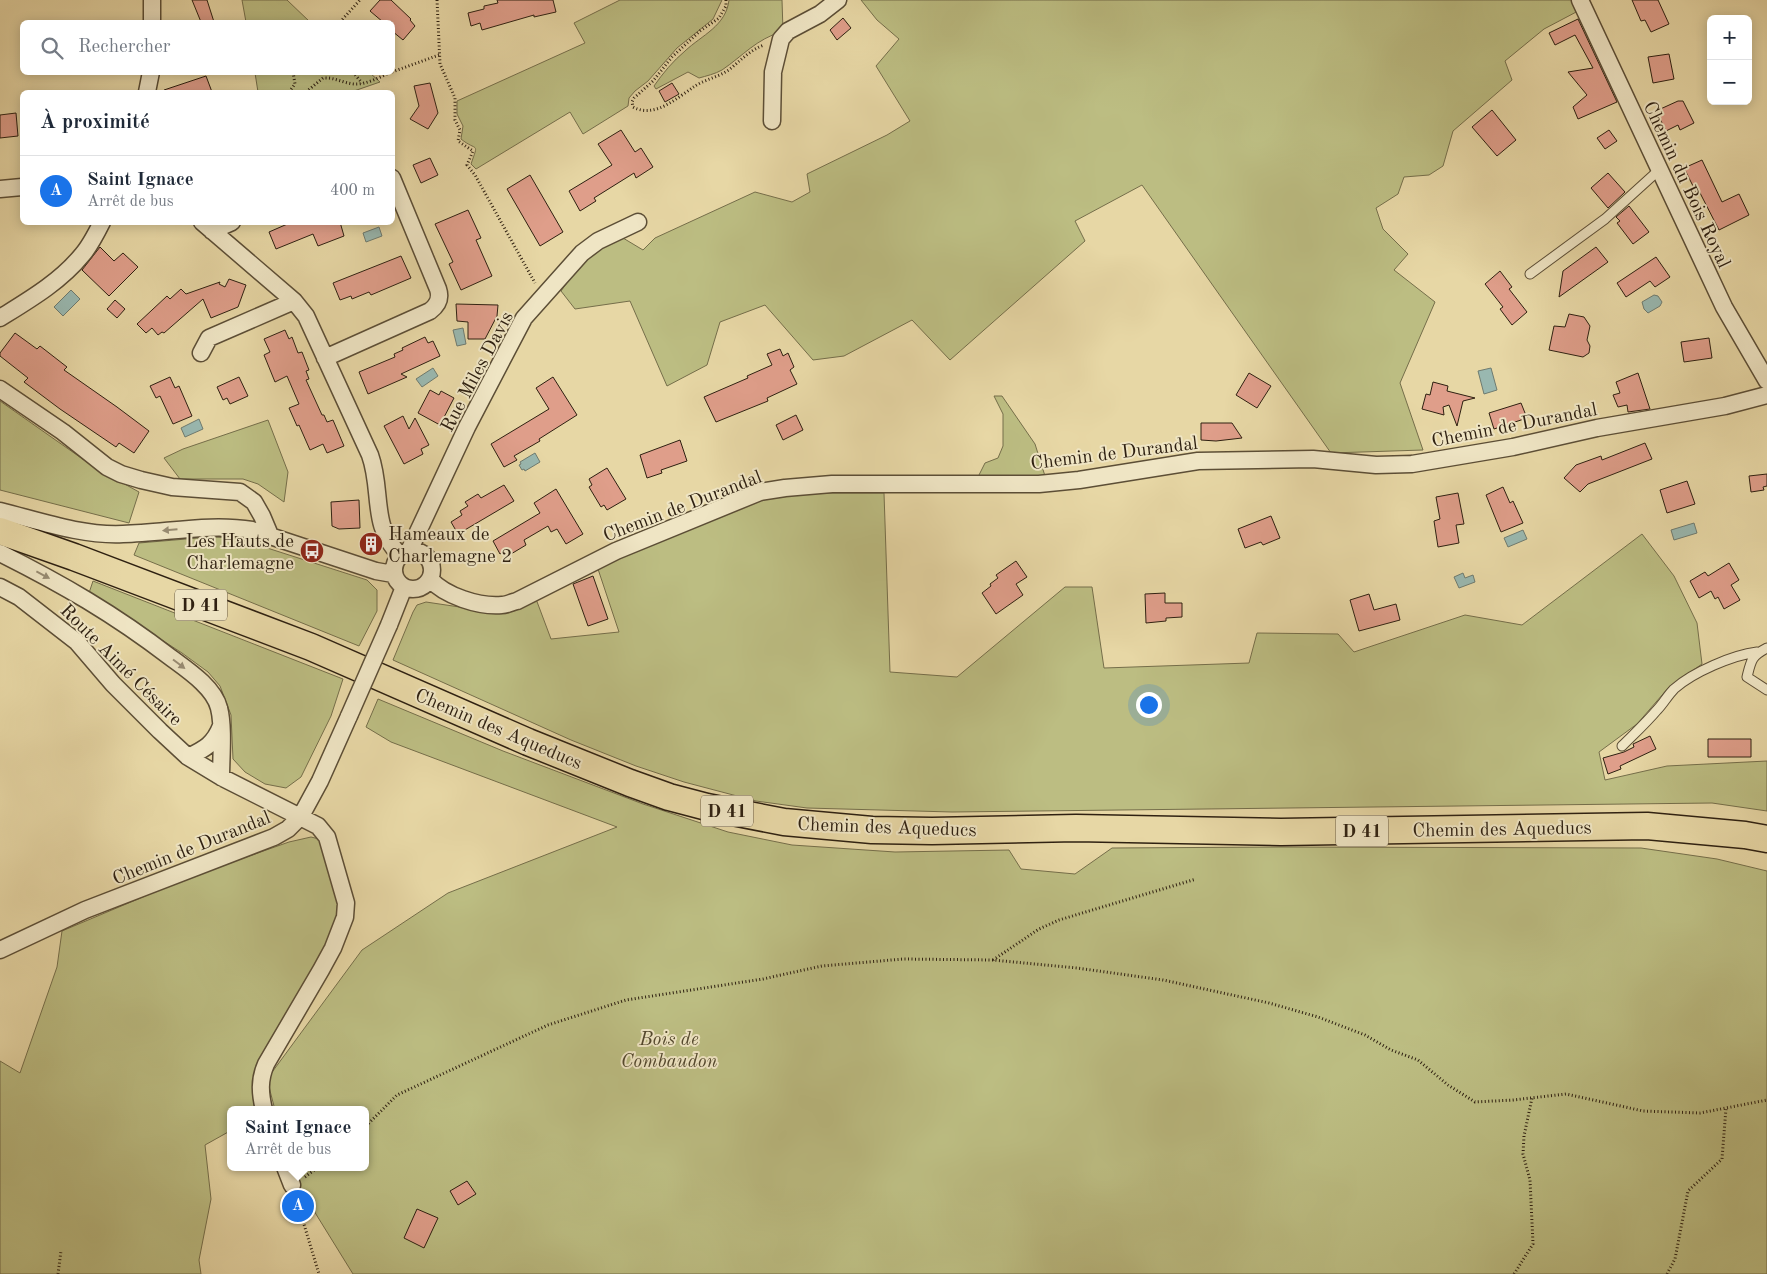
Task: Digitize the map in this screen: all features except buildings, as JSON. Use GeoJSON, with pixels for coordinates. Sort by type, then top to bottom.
{"type":"FeatureCollection","features":[{"type":"Feature","properties":{"kind":"main road","name":"Chemin des Aqueducs"},"geometry":{"type":"LineString","coordinates":[[0,531],[83,560],[310,647],[528,742],[630,783],[669,797],[706,807],[784,822],[872,830],[932,831],[1076,828],[1281,832],[1647,826],[1745,835],[1767,839]]}},
{"type":"Feature","properties":{"kind":"street"},"geometry":{"type":"LineString","coordinates":[[152,0],[152,20]]}},
{"type":"Feature","properties":{"kind":"street"},"geometry":{"type":"LineString","coordinates":[[772,121],[773,72],[782,39],[788,31],[820,14],[838,0]]}},
{"type":"Feature","properties":{"kind":"street","name":"Chemin du Bois Royal"},"geometry":{"type":"LineString","coordinates":[[1580,0],[1724,308],[1767,381]]}},
{"type":"Feature","properties":{"kind":"street"},"geometry":{"type":"LineString","coordinates":[[147,90],[150,75]]}},
{"type":"Feature","properties":{"kind":"street"},"geometry":{"type":"LineString","coordinates":[[325,358],[430,311],[439,300],[438,289],[395,185]]}},
{"type":"Feature","properties":{"kind":"street"},"geometry":{"type":"LineString","coordinates":[[0,190],[20,187]]}},
{"type":"Feature","properties":{"kind":"street","name":"Rue Miles Davis"},"geometry":{"type":"LineString","coordinates":[[404,553],[524,318],[587,249],[598,241],[638,222]]}},
{"type":"Feature","properties":{"kind":"street"},"geometry":{"type":"LineString","coordinates":[[0,318],[62,276],[84,254],[100,225]]}},
{"type":"Feature","properties":{"kind":"street"},"geometry":{"type":"LineString","coordinates":[[207,227],[294,301],[306,316],[370,455],[375,470],[378,515],[390,546],[404,553],[421,552],[430,560],[432,566],[430,578],[426,585],[412,589],[404,588],[400,584],[394,574],[393,567],[404,553]]}},
{"type":"Feature","properties":{"kind":"street"},"geometry":{"type":"LineString","coordinates":[[201,354],[209,338],[294,301]]}},
{"type":"Feature","properties":{"kind":"street"},"geometry":{"type":"LineString","coordinates":[[0,389],[63,432],[107,467],[121,474],[172,487],[240,492],[254,502],[270,535]]}},
{"type":"Feature","properties":{"kind":"street","name":"Chemin de Durandal"},"geometry":{"type":"LineString","coordinates":[[430,578],[437,586],[450,595],[477,602],[502,605],[517,601],[542,589],[586,564],[722,506],[760,492],[785,488],[832,484],[1039,484],[1079,480],[1198,461],[1313,459],[1376,465],[1412,464],[1513,447],[1597,428],[1725,406],[1767,395]]}},
{"type":"Feature","properties":{"kind":"street"},"geometry":{"type":"LineString","coordinates":[[0,511],[85,531],[106,534],[222,527],[239,528],[270,535],[367,568],[394,574]]}},
{"type":"Feature","properties":{"kind":"street"},"geometry":{"type":"LineString","coordinates":[[0,553],[80,595],[133,629],[194,675],[214,696],[219,708],[221,777]]}},
{"type":"Feature","properties":{"kind":"street","name":"Route Aimé Césaire"},"geometry":{"type":"LineString","coordinates":[[0,587],[20,597],[77,642],[113,684],[188,757],[221,777],[318,826],[327,837],[346,903],[345,917],[322,970],[266,1064],[262,1075],[260,1093],[263,1106]]}},
{"type":"Feature","properties":{"kind":"street","name":"Chemin de Durandal"},"geometry":{"type":"LineString","coordinates":[[0,950],[85,910],[274,837],[288,829],[300,816],[320,781],[404,588]]}},
{"type":"Feature","properties":{"kind":"street"},"geometry":{"type":"LineString","coordinates":[[188,757],[209,745],[216,738],[221,726]]}},
{"type":"Feature","properties":{"kind":"street"},"geometry":{"type":"LineString","coordinates":[[287,1171],[292,1185]]}},
{"type":"Feature","properties":{"kind":"lane"},"geometry":{"type":"LineString","coordinates":[[1530,274],[1605,219],[1659,170]]}},
{"type":"Feature","properties":{"kind":"lane"},"geometry":{"type":"LineString","coordinates":[[1622,746],[1643,726],[1674,689],[1720,662],[1767,648]]}},
{"type":"Feature","properties":{"kind":"lane"},"geometry":{"type":"LineString","coordinates":[[1757,652],[1750,660],[1747,677],[1767,690]]}},
{"type":"Feature","properties":{"kind":"path"},"geometry":{"type":"LineString","coordinates":[[342,20],[360,0]]}},
{"type":"Feature","properties":{"kind":"path"},"geometry":{"type":"LineString","coordinates":[[436,0],[440,64],[455,98],[455,120],[460,130],[458,141],[473,151],[467,165],[475,175],[543,296]]}},
{"type":"Feature","properties":{"kind":"path"},"geometry":{"type":"LineString","coordinates":[[726,0],[726,6],[719,18],[700,31],[672,57],[653,81],[634,98],[632,102],[633,107],[648,110],[666,105],[680,98],[695,86],[729,70],[746,54],[759,46],[782,39]]}},
{"type":"Feature","properties":{"kind":"path"},"geometry":{"type":"LineString","coordinates":[[395,71],[439,54]]}},
{"type":"Feature","properties":{"kind":"path"},"geometry":{"type":"LineString","coordinates":[[290,90],[295,84],[294,75]]}},
{"type":"Feature","properties":{"kind":"path"},"geometry":{"type":"LineString","coordinates":[[355,75],[362,84]]}},
{"type":"Feature","properties":{"kind":"path"},"geometry":{"type":"LineString","coordinates":[[308,90],[323,78],[352,84],[362,84],[384,75]]}},
{"type":"Feature","properties":{"kind":"path"},"geometry":{"type":"LineString","coordinates":[[993,960],[1039,929],[1059,920],[1196,879]]}},
{"type":"Feature","properties":{"kind":"path"},"geometry":{"type":"LineString","coordinates":[[369,1123],[397,1095],[548,1024],[626,1000],[763,979],[822,966],[903,959],[993,960],[1077,968],[1163,980],[1269,1002],[1318,1017],[1365,1035],[1391,1050],[1418,1060],[1448,1085],[1475,1102],[1566,1094],[1643,1110],[1700,1113],[1767,1100]]}},
{"type":"Feature","properties":{"kind":"path"},"geometry":{"type":"LineString","coordinates":[[1514,1274],[1533,1244],[1530,1180],[1523,1154],[1525,1127],[1532,1098]]}},
{"type":"Feature","properties":{"kind":"path"},"geometry":{"type":"LineString","coordinates":[[1667,1274],[1675,1259],[1688,1190],[1722,1159],[1726,1108]]}},
{"type":"Feature","properties":{"kind":"path"},"geometry":{"type":"LineString","coordinates":[[292,1185],[319,1274]]}},
{"type":"Feature","properties":{"kind":"path"},"geometry":{"type":"LineString","coordinates":[[58,1274],[61,1251]]}},
{"type":"Feature","properties":{"kind":"green space"},"geometry":{"type":"Polygon","coordinates":[[[242,0],[287,0],[308,20],[246,20],[242,0]]]}},
{"type":"Feature","properties":{"kind":"green space"},"geometry":{"type":"Polygon","coordinates":[[[620,0],[722,0],[713,19],[677,48],[648,81],[629,98],[628,106],[583,134],[570,112],[476,169],[471,164],[476,149],[461,139],[463,126],[457,114],[457,101],[585,43],[574,23],[620,0]]]}},
{"type":"Feature","properties":{"kind":"green space"},"geometry":{"type":"Polygon","coordinates":[[[729,0],[782,0],[783,31],[757,43],[719,71],[699,78],[688,72],[656,89],[654,86],[672,63],[712,29],[723,17],[729,0]]]}},
{"type":"Feature","properties":{"kind":"green space"},"geometry":{"type":"Polygon","coordinates":[[[861,0],[1575,0],[1580,10],[1544,29],[1505,61],[1512,80],[1453,131],[1443,166],[1429,175],[1404,177],[1398,194],[1376,208],[1383,229],[1408,254],[1394,270],[1435,302],[1400,383],[1423,450],[1331,453],[1142,185],[1075,221],[1085,241],[950,360],[912,320],[844,356],[813,360],[765,305],[720,322],[707,365],[667,386],[630,301],[575,309],[561,291],[587,255],[623,238],[643,250],[655,238],[755,192],[792,202],[810,192],[807,174],[887,135],[910,121],[876,66],[899,39],[877,20],[861,0]]]}},
{"type":"Feature","properties":{"kind":"green space"},"geometry":{"type":"Polygon","coordinates":[[[255,75],[372,75],[380,82],[357,90],[258,90],[255,75]]]}},
{"type":"Feature","properties":{"kind":"green space"},"geometry":{"type":"Polygon","coordinates":[[[994,396],[1002,396],[1035,444],[1045,476],[977,479],[985,463],[998,458],[1003,446],[1003,414],[994,396]]]}},
{"type":"Feature","properties":{"kind":"green space"},"geometry":{"type":"Polygon","coordinates":[[[0,401],[94,467],[139,492],[129,523],[0,490],[0,401]]]}},
{"type":"Feature","properties":{"kind":"green space"},"geometry":{"type":"Polygon","coordinates":[[[268,420],[288,472],[284,502],[258,484],[243,479],[180,479],[164,458],[183,449],[268,420]]]}},
{"type":"Feature","properties":{"kind":"green space"},"geometry":{"type":"Polygon","coordinates":[[[808,493],[884,493],[890,672],[957,677],[1065,587],[1092,587],[1104,668],[1249,663],[1257,633],[1338,634],[1354,652],[1465,615],[1522,625],[1642,534],[1674,576],[1697,623],[1702,664],[1669,687],[1637,724],[1599,752],[1605,780],[1667,766],[1767,761],[1767,811],[1712,803],[952,812],[807,808],[756,801],[684,782],[636,766],[571,740],[393,660],[413,612],[417,605],[426,602],[493,612],[536,599],[551,639],[619,632],[597,566],[755,502],[785,495],[808,493]]]}},
{"type":"Feature","properties":{"kind":"green space"},"geometry":{"type":"Polygon","coordinates":[[[210,537],[236,538],[367,580],[377,590],[377,611],[359,646],[134,555],[139,543],[210,537]]]}},
{"type":"Feature","properties":{"kind":"green space"},"geometry":{"type":"Polygon","coordinates":[[[93,581],[343,679],[331,716],[301,777],[286,788],[265,784],[245,772],[233,759],[231,715],[220,686],[208,672],[182,653],[89,593],[93,581]]]}},
{"type":"Feature","properties":{"kind":"green space","name":"Bois de Combaudon"},"geometry":{"type":"Polygon","coordinates":[[[378,699],[503,751],[643,804],[728,832],[792,845],[895,852],[1009,850],[1021,869],[1075,874],[1112,848],[1280,847],[1641,848],[1717,859],[1767,871],[1767,1274],[353,1274],[293,1177],[291,1171],[369,1171],[369,1106],[274,1106],[267,1079],[362,950],[448,893],[617,827],[391,742],[366,727],[378,699]]]}},
{"type":"Feature","properties":{"kind":"green space"},"geometry":{"type":"Polygon","coordinates":[[[311,837],[319,839],[324,844],[339,901],[339,925],[254,1078],[254,1106],[227,1106],[227,1133],[205,1145],[211,1199],[199,1260],[201,1274],[0,1274],[0,1061],[20,1073],[57,967],[62,931],[195,875],[289,842],[311,837]]]}},
{"type":"Feature","properties":{"kind":"water"},"geometry":{"type":"Polygon","coordinates":[[[379,227],[382,236],[366,242],[363,233],[379,227]]]}},
{"type":"Feature","properties":{"kind":"water"},"geometry":{"type":"Polygon","coordinates":[[[71,290],[80,299],[63,316],[54,307],[71,290]]]}},
{"type":"Feature","properties":{"kind":"water"},"geometry":{"type":"Polygon","coordinates":[[[1654,295],[1658,296],[1662,302],[1660,306],[1648,313],[1644,309],[1642,302],[1654,295]]]}},
{"type":"Feature","properties":{"kind":"water"},"geometry":{"type":"Polygon","coordinates":[[[463,328],[466,344],[457,346],[453,330],[463,328]]]}},
{"type":"Feature","properties":{"kind":"water"},"geometry":{"type":"Polygon","coordinates":[[[433,368],[438,376],[422,387],[416,379],[433,368]]]}},
{"type":"Feature","properties":{"kind":"water"},"geometry":{"type":"Polygon","coordinates":[[[1491,368],[1497,390],[1484,394],[1478,371],[1491,368]]]}},
{"type":"Feature","properties":{"kind":"water"},"geometry":{"type":"Polygon","coordinates":[[[199,419],[203,429],[185,437],[181,428],[199,419]]]}},
{"type":"Feature","properties":{"kind":"water"},"geometry":{"type":"Polygon","coordinates":[[[535,453],[540,462],[525,471],[524,469],[522,470],[519,465],[521,464],[520,462],[535,453]]]}},
{"type":"Feature","properties":{"kind":"water"},"geometry":{"type":"Polygon","coordinates":[[[1694,523],[1697,533],[1674,540],[1671,530],[1694,523]]]}},
{"type":"Feature","properties":{"kind":"water"},"geometry":{"type":"Polygon","coordinates":[[[1523,530],[1527,539],[1508,547],[1504,538],[1523,530]]]}},
{"type":"Feature","properties":{"kind":"water"},"geometry":{"type":"Polygon","coordinates":[[[1463,573],[1465,578],[1473,575],[1475,582],[1459,588],[1454,577],[1463,573]]]}},
{"type":"Feature","properties":{"kind":"place","name":"Hameaux de Charlemagne 2"},"geometry":{"type":"Point","coordinates":[371,544]}},
{"type":"Feature","properties":{"kind":"place","name":"Les Hauts de Charlemagne"},"geometry":{"type":"Point","coordinates":[312,551]}},
{"type":"Feature","properties":{"kind":"place","name":"Saint Ignace"},"geometry":{"type":"Point","coordinates":[298,1206]}}]}
